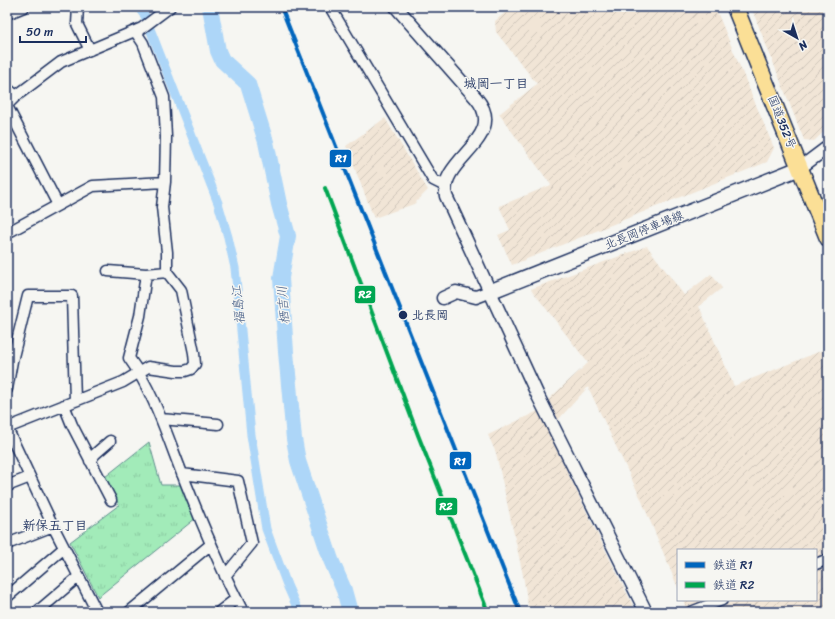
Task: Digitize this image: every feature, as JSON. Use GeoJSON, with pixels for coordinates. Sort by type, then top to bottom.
{"type":"FeatureCollection","features":[{"type":"Feature","properties":{"kind":"highway","name":"国道352号"},"geometry":{"type":"LineString","coordinates":[[735,7],[828,238]]}},
{"type":"Feature","properties":{"kind":"main road","name":"北長岡停車場線"},"geometry":{"type":"LineString","coordinates":[[489,292],[800,168]]}},
{"type":"Feature","properties":{"kind":"street"},"geometry":{"type":"LineString","coordinates":[[7,14],[24,7]]}},
{"type":"Feature","properties":{"kind":"street"},"geometry":{"type":"LineString","coordinates":[[78,7],[77,24],[90,50]]}},
{"type":"Feature","properties":{"kind":"street"},"geometry":{"type":"LineString","coordinates":[[330,7],[433,180],[445,186]]}},
{"type":"Feature","properties":{"kind":"street"},"geometry":{"type":"LineString","coordinates":[[396,7],[479,102],[485,113],[486,121],[481,133],[451,172],[445,186],[446,196],[489,292],[591,504],[646,612]]}},
{"type":"Feature","properties":{"kind":"street"},"geometry":{"type":"LineString","coordinates":[[58,204],[7,106],[16,96],[61,62],[138,30],[168,9]]}},
{"type":"Feature","properties":{"kind":"street"},"geometry":{"type":"LineString","coordinates":[[96,612],[53,526],[7,428],[123,382],[148,367],[185,371],[191,369],[195,364],[181,290],[167,272],[167,252],[162,207],[165,182],[166,137],[164,97],[138,30]]}},
{"type":"Feature","properties":{"kind":"street"},"geometry":{"type":"LineString","coordinates":[[7,88],[16,96]]}},
{"type":"Feature","properties":{"kind":"street"},"geometry":{"type":"LineString","coordinates":[[800,168],[828,147]]}},
{"type":"Feature","properties":{"kind":"street"},"geometry":{"type":"LineString","coordinates":[[7,233],[93,186],[165,182]]}},
{"type":"Feature","properties":{"kind":"street"},"geometry":{"type":"LineString","coordinates":[[108,271],[146,274],[167,272]]}},
{"type":"Feature","properties":{"kind":"street"},"geometry":{"type":"LineString","coordinates":[[146,274],[140,316],[129,358],[139,372],[161,419],[210,545],[243,612]]}},
{"type":"Feature","properties":{"kind":"street"},"geometry":{"type":"LineString","coordinates":[[443,298],[456,292],[476,297],[489,292]]}},
{"type":"Feature","properties":{"kind":"street"},"geometry":{"type":"LineString","coordinates":[[7,389],[9,361],[28,296],[72,296],[75,401]]}},
{"type":"Feature","properties":{"kind":"street"},"geometry":{"type":"LineString","coordinates":[[64,405],[90,461],[111,500]]}},
{"type":"Feature","properties":{"kind":"street"},"geometry":{"type":"LineString","coordinates":[[161,419],[218,424]]}},
{"type":"Feature","properties":{"kind":"street"},"geometry":{"type":"LineString","coordinates":[[90,461],[95,454],[110,441]]}},
{"type":"Feature","properties":{"kind":"street"},"geometry":{"type":"LineString","coordinates":[[182,474],[238,481],[252,544],[226,576]]}},
{"type":"Feature","properties":{"kind":"street"},"geometry":{"type":"LineString","coordinates":[[7,486],[30,476]]}},
{"type":"Feature","properties":{"kind":"street"},"geometry":{"type":"LineString","coordinates":[[7,544],[53,526]]}},
{"type":"Feature","properties":{"kind":"street"},"geometry":{"type":"LineString","coordinates":[[128,612],[210,545]]}},
{"type":"Feature","properties":{"kind":"street"},"geometry":{"type":"LineString","coordinates":[[7,597],[64,548]]}},
{"type":"Feature","properties":{"kind":"street"},"geometry":{"type":"LineString","coordinates":[[817,564],[828,559]]}},
{"type":"Feature","properties":{"kind":"street"},"geometry":{"type":"LineString","coordinates":[[37,612],[78,577]]}},
{"type":"Feature","properties":{"kind":"street"},"geometry":{"type":"LineString","coordinates":[[219,612],[236,599]]}},
{"type":"Feature","properties":{"kind":"street"},"geometry":{"type":"LineString","coordinates":[[692,612],[720,601]]}},
{"type":"Feature","properties":{"kind":"shaded area"},"geometry":{"type":"Polygon","coordinates":[[[512,7],[715,7],[774,148],[767,162],[512,265],[498,235],[510,230],[499,206],[551,185],[499,114],[537,84],[496,32],[495,21],[512,7]]]}},
{"type":"Feature","properties":{"kind":"shaded area"},"geometry":{"type":"Polygon","coordinates":[[[751,7],[828,7],[828,128],[814,141],[804,140],[751,7]]]}},
{"type":"Feature","properties":{"kind":"shaded area"},"geometry":{"type":"Polygon","coordinates":[[[385,118],[428,190],[414,204],[374,218],[346,146],[385,118]]]}},
{"type":"Feature","properties":{"kind":"shaded area"},"geometry":{"type":"Polygon","coordinates":[[[828,181],[828,204],[822,187],[828,181]]]}},
{"type":"Feature","properties":{"kind":"shaded area"},"geometry":{"type":"Polygon","coordinates":[[[647,246],[684,295],[711,274],[722,288],[699,306],[734,386],[828,348],[828,554],[817,558],[817,549],[677,549],[677,586],[641,499],[588,387],[558,420],[548,400],[588,363],[531,289],[647,246]]]}},
{"type":"Feature","properties":{"kind":"shaded area"},"geometry":{"type":"Polygon","coordinates":[[[538,411],[636,612],[529,612],[523,575],[496,453],[488,435],[538,411]]]}},
{"type":"Feature","properties":{"kind":"shaded area"},"geometry":{"type":"Polygon","coordinates":[[[828,564],[828,612],[705,612],[733,601],[817,601],[817,569],[828,564]]]}},
{"type":"Feature","properties":{"kind":"shaded area"},"geometry":{"type":"Polygon","coordinates":[[[683,601],[704,601],[686,608],[683,601]]]}},
{"type":"Feature","properties":{"kind":"green space"},"geometry":{"type":"Polygon","coordinates":[[[149,442],[161,485],[183,485],[196,518],[98,597],[70,542],[119,505],[105,477],[149,442]]]}},
{"type":"Feature","properties":{"kind":"waterway","name":"福島江"},"geometry":{"type":"LineString","coordinates":[[138,7],[145,16],[218,203],[228,237],[235,268],[251,435],[266,529],[299,612]]}},
{"type":"Feature","properties":{"kind":"waterway","name":"栖吉川"},"geometry":{"type":"LineString","coordinates":[[210,7],[218,51],[222,60],[248,84],[266,142],[279,204],[288,236],[281,278],[294,439],[298,461],[331,560],[344,590],[350,612]]}},
{"type":"Feature","properties":{"kind":"rail line","name":"R1"},"geometry":{"type":"LineString","coordinates":[[281,7],[520,612]]}},
{"type":"Feature","properties":{"kind":"rail line","name":"R2"},"geometry":{"type":"LineString","coordinates":[[325,188],[418,435],[488,612]]}},
{"type":"Feature","properties":{"kind":"place","name":"北長岡"},"geometry":{"type":"Point","coordinates":[403,315]}},
{"type":"Feature","properties":{"kind":"district","name":"城岡一丁目"},"geometry":{"type":"Point","coordinates":[496,83]}},
{"type":"Feature","properties":{"kind":"district","name":"新保五丁目"},"geometry":{"type":"Point","coordinates":[55,525]}}]}
